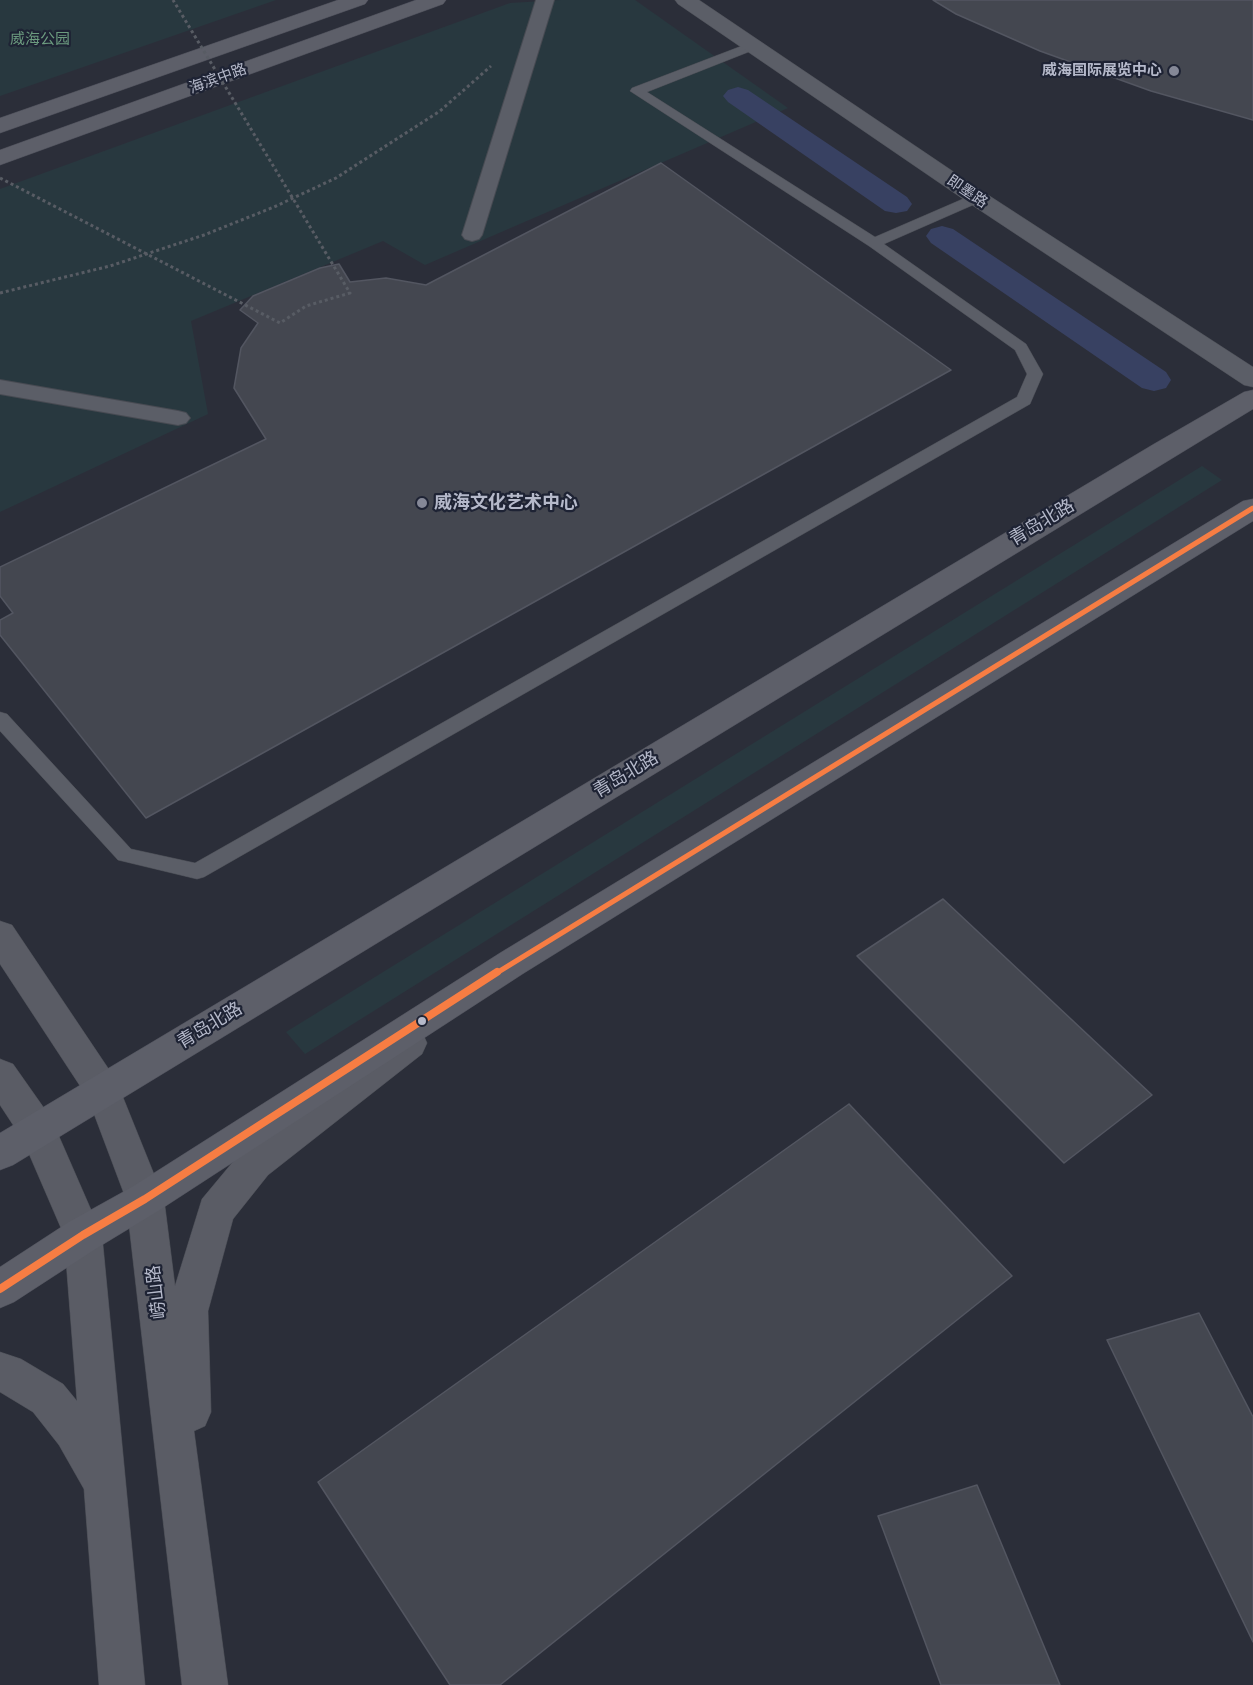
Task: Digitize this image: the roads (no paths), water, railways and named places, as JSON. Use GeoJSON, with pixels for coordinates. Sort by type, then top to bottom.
{"type":"FeatureCollection","features":[{"type":"Feature","properties":{"kind":"main road","name":"海滨中路"},"geometry":{"type":"LineString","coordinates":[[0,126],[358,0]]}},
{"type":"Feature","properties":{"kind":"main road","name":"海滨中路"},"geometry":{"type":"LineString","coordinates":[[0,158],[436,0]]}},
{"type":"Feature","properties":{"kind":"main road","name":"青岛北路"},"geometry":{"type":"LineString","coordinates":[[0,1153],[1253,398]]}},
{"type":"Feature","properties":{"kind":"main road"},"geometry":{"type":"LineString","coordinates":[[0,1289],[513,963],[1253,508]]}},
{"type":"Feature","properties":{"kind":"main road","name":"崂山路"},"geometry":{"type":"LineString","coordinates":[[0,935],[103,1091],[145,1198],[205,1685]]}},
{"type":"Feature","properties":{"kind":"main road"},"geometry":{"type":"LineString","coordinates":[[194,1608],[188,1311],[216,1211],[255,1163],[513,963]]}},
{"type":"Feature","properties":{"kind":"main road"},"geometry":{"type":"LineString","coordinates":[[0,1075],[38,1130],[83,1235],[123,1685]]}},
{"type":"Feature","properties":{"kind":"main road"},"geometry":{"type":"LineString","coordinates":[[0,1372],[7,1373],[48,1398],[74,1430],[105,1486]]}},
{"type":"Feature","properties":{"kind":"street"},"geometry":{"type":"LineString","coordinates":[[472,235],[545,0]]}},
{"type":"Feature","properties":{"kind":"street","name":"即墨路"},"geometry":{"type":"LineString","coordinates":[[685,0],[976,198],[1253,379]]}},
{"type":"Feature","properties":{"kind":"street"},"geometry":{"type":"LineString","coordinates":[[0,387],[178,418]]}},
{"type":"Feature","properties":{"kind":"lane"},"geometry":{"type":"LineString","coordinates":[[0,719],[125,855],[197,871],[1024,400],[1035,374],[1021,347],[874,243],[637,91],[752,46]]}},
{"type":"Feature","properties":{"kind":"lane"},"geometry":{"type":"LineString","coordinates":[[874,243],[976,198]]}},
{"type":"Feature","properties":{"kind":"waterway"},"geometry":{"type":"LineString","coordinates":[[738,96],[896,204]]}},
{"type":"Feature","properties":{"kind":"waterway"},"geometry":{"type":"LineString","coordinates":[[942,236],[1154,380]]}},
{"type":"Feature","properties":{"kind":"place","name":"威海国际展览中心"},"geometry":{"type":"Point","coordinates":[1174,71]}},
{"type":"Feature","properties":{"kind":"place","name":"威海文化艺术中心"},"geometry":{"type":"Point","coordinates":[422,503]}},
{"type":"Feature","properties":{"kind":"park label","name":"威海公园"},"geometry":{"type":"Point","coordinates":[40,40]}}]}
